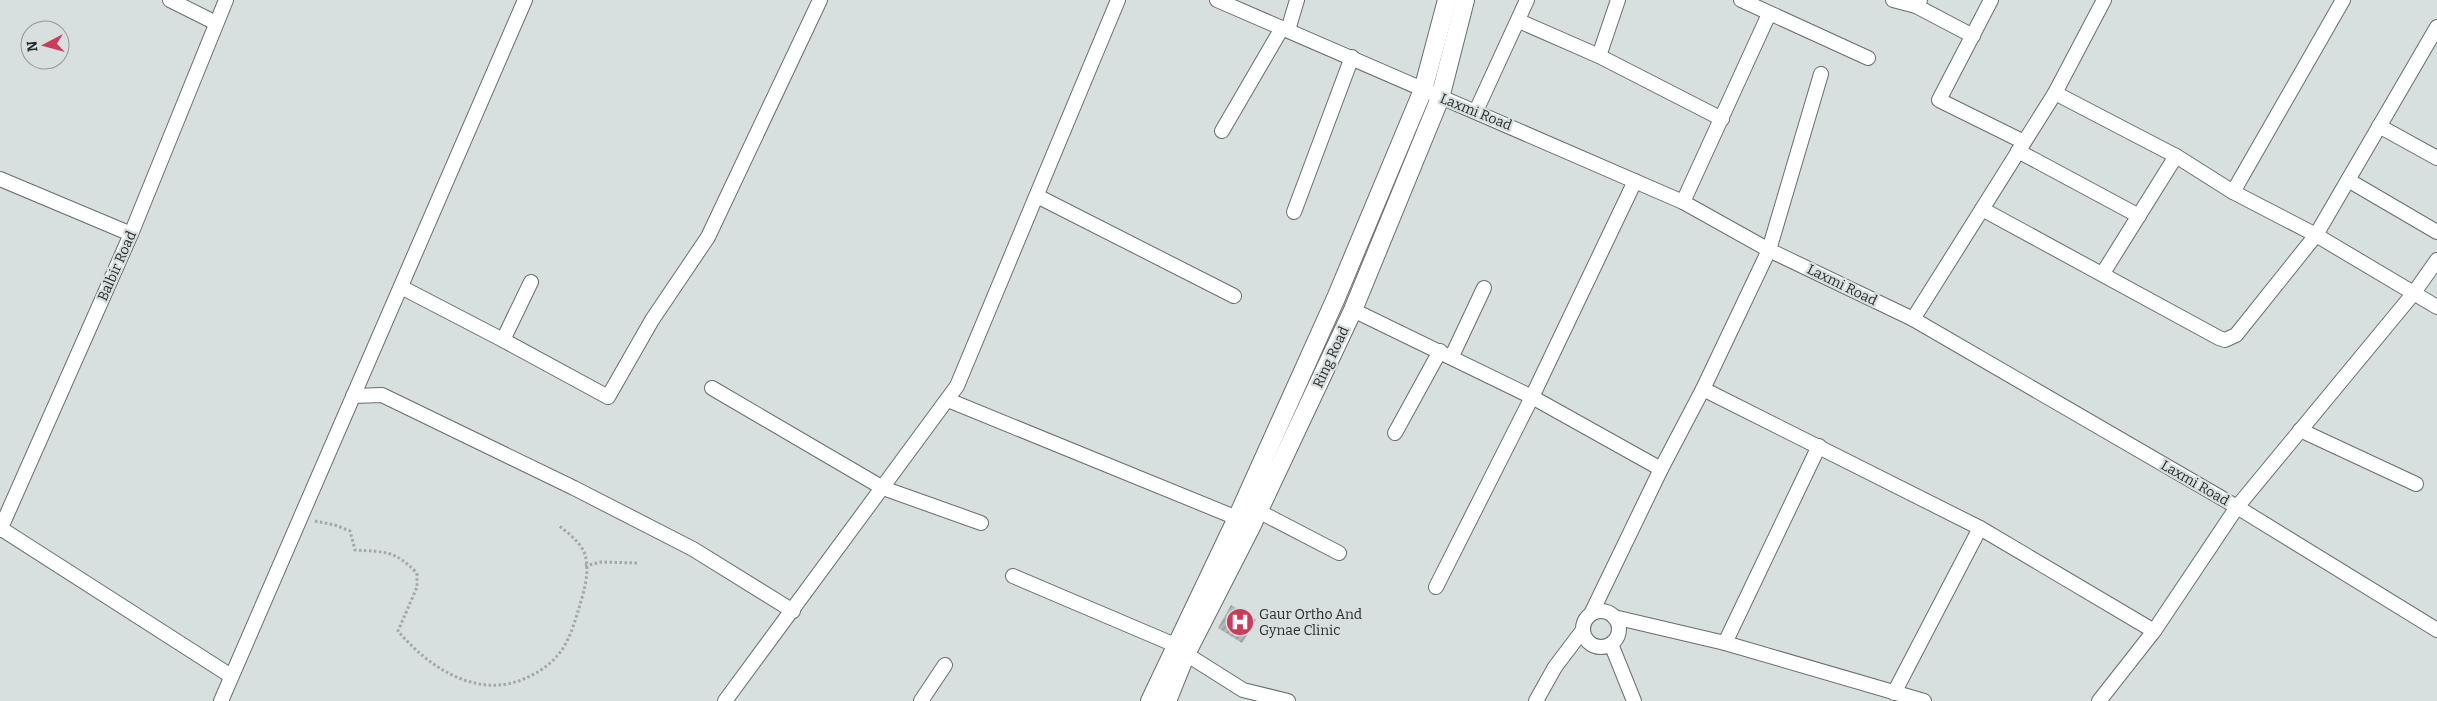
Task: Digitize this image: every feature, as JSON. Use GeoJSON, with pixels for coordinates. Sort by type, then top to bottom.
{"type":"FeatureCollection","features":[{"type":"Feature","properties":{"kind":"street"},"geometry":{"type":"LineString","coordinates":[[170,0],[216,23]]}},
{"type":"Feature","properties":{"kind":"street","name":"Balbir Road"},"geometry":{"type":"LineString","coordinates":[[0,529],[131,234],[226,0]]}},
{"type":"Feature","properties":{"kind":"street"},"geometry":{"type":"LineString","coordinates":[[221,701],[298,519],[525,0]]}},
{"type":"Feature","properties":{"kind":"street"},"geometry":{"type":"LineString","coordinates":[[401,286],[608,397],[652,320],[708,237],[820,0]]}},
{"type":"Feature","properties":{"kind":"street"},"geometry":{"type":"LineString","coordinates":[[725,701],[957,386],[1118,0]]}},
{"type":"Feature","properties":{"kind":"street","name":"Laxmi Road"},"geometry":{"type":"LineString","coordinates":[[1217,0],[1352,57],[1440,98],[1476,110],[1634,182],[1683,202],[1770,250],[1913,319],[2237,507],[2437,630]]}},
{"type":"Feature","properties":{"kind":"street"},"geometry":{"type":"LineString","coordinates":[[1222,131],[1285,29],[1297,0]]}},
{"type":"Feature","properties":{"kind":"street","name":"Ring Road"},"geometry":{"type":"LineString","coordinates":[[1167,701],[1180,649],[1336,298],[1423,90],[1447,0]]}},
{"type":"Feature","properties":{"kind":"street","name":"Ring Road"},"geometry":{"type":"LineString","coordinates":[[1150,701],[1258,511],[1353,310],[1440,98],[1465,0]]}},
{"type":"Feature","properties":{"kind":"street"},"geometry":{"type":"LineString","coordinates":[[1476,110],[1527,0]]}},
{"type":"Feature","properties":{"kind":"street"},"geometry":{"type":"LineString","coordinates":[[1599,56],[1618,0]]}},
{"type":"Feature","properties":{"kind":"street"},"geometry":{"type":"LineString","coordinates":[[1743,0],[1769,14],[1868,58]]}},
{"type":"Feature","properties":{"kind":"street"},"geometry":{"type":"LineString","coordinates":[[1893,0],[1918,3],[1973,36]]}},
{"type":"Feature","properties":{"kind":"street"},"geometry":{"type":"LineString","coordinates":[[1991,0],[1939,100],[2139,216]]}},
{"type":"Feature","properties":{"kind":"street"},"geometry":{"type":"LineString","coordinates":[[1913,319],[2054,93],[2104,0]]}},
{"type":"Feature","properties":{"kind":"street"},"geometry":{"type":"LineString","coordinates":[[2233,192],[2343,0]]}},
{"type":"Feature","properties":{"kind":"street"},"geometry":{"type":"LineString","coordinates":[[1683,202],[1769,14]]}},
{"type":"Feature","properties":{"kind":"street"},"geometry":{"type":"LineString","coordinates":[[1518,21],[1599,56],[1722,119]]}},
{"type":"Feature","properties":{"kind":"street"},"geometry":{"type":"LineString","coordinates":[[1982,209],[2224,340],[2236,335],[2316,234],[2437,27]]}},
{"type":"Feature","properties":{"kind":"street"},"geometry":{"type":"LineString","coordinates":[[1294,212],[1352,57]]}},
{"type":"Feature","properties":{"kind":"street"},"geometry":{"type":"LineString","coordinates":[[1614,616],[1619,628],[1612,644],[1600,648],[1590,644],[1583,630],[1583,624],[1590,614],[1661,468],[1703,389],[1770,250],[1821,74]]}},
{"type":"Feature","properties":{"kind":"street"},"geometry":{"type":"LineString","coordinates":[[2054,93],[2176,156],[2233,192],[2316,234],[2437,307]]}},
{"type":"Feature","properties":{"kind":"street"},"geometry":{"type":"LineString","coordinates":[[2379,126],[2437,158]]}},
{"type":"Feature","properties":{"kind":"street"},"geometry":{"type":"LineString","coordinates":[[2103,273],[2176,156]]}},
{"type":"Feature","properties":{"kind":"street"},"geometry":{"type":"LineString","coordinates":[[0,180],[131,234]]}},
{"type":"Feature","properties":{"kind":"street"},"geometry":{"type":"LineString","coordinates":[[2348,180],[2437,232]]}},
{"type":"Feature","properties":{"kind":"street"},"geometry":{"type":"LineString","coordinates":[[1436,587],[1532,397],[1634,182]]}},
{"type":"Feature","properties":{"kind":"street"},"geometry":{"type":"LineString","coordinates":[[1037,196],[1234,296]]}},
{"type":"Feature","properties":{"kind":"street"},"geometry":{"type":"LineString","coordinates":[[2099,701],[2154,631],[2237,507],[2413,294],[2437,260]]}},
{"type":"Feature","properties":{"kind":"street"},"geometry":{"type":"LineString","coordinates":[[503,340],[531,282]]}},
{"type":"Feature","properties":{"kind":"street"},"geometry":{"type":"LineString","coordinates":[[1395,433],[1446,354],[1484,288]]}},
{"type":"Feature","properties":{"kind":"street"},"geometry":{"type":"LineString","coordinates":[[1353,310],[1532,397],[1661,468]]}},
{"type":"Feature","properties":{"kind":"street"},"geometry":{"type":"LineString","coordinates":[[712,388],[882,488],[981,522]]}},
{"type":"Feature","properties":{"kind":"street"},"geometry":{"type":"LineString","coordinates":[[1703,389],[1980,528],[2154,631]]}},
{"type":"Feature","properties":{"kind":"street"},"geometry":{"type":"LineString","coordinates":[[353,396],[382,396],[574,488],[693,549],[793,611]]}},
{"type":"Feature","properties":{"kind":"street"},"geometry":{"type":"LineString","coordinates":[[948,400],[1237,518]]}},
{"type":"Feature","properties":{"kind":"street"},"geometry":{"type":"LineString","coordinates":[[2300,430],[2416,484]]}},
{"type":"Feature","properties":{"kind":"street"},"geometry":{"type":"LineString","coordinates":[[1725,643],[1819,446]]}},
{"type":"Feature","properties":{"kind":"street"},"geometry":{"type":"LineString","coordinates":[[1258,511],[1339,553]]}},
{"type":"Feature","properties":{"kind":"street"},"geometry":{"type":"LineString","coordinates":[[1894,693],[1980,528]]}},
{"type":"Feature","properties":{"kind":"street"},"geometry":{"type":"LineString","coordinates":[[0,529],[231,676]]}},
{"type":"Feature","properties":{"kind":"street"},"geometry":{"type":"LineString","coordinates":[[1013,576],[1180,649],[1243,690],[1288,701]]}},
{"type":"Feature","properties":{"kind":"street"},"geometry":{"type":"LineString","coordinates":[[1590,614],[1600,611],[1725,643],[1924,701]]}},
{"type":"Feature","properties":{"kind":"street"},"geometry":{"type":"LineString","coordinates":[[1536,701],[1555,667],[1583,630]]}},
{"type":"Feature","properties":{"kind":"street"},"geometry":{"type":"LineString","coordinates":[[1612,644],[1634,701]]}},
{"type":"Feature","properties":{"kind":"street"},"geometry":{"type":"LineString","coordinates":[[921,701],[945,665]]}},
{"type":"Feature","properties":{"kind":"path"},"geometry":{"type":"LineString","coordinates":[[298,519],[335,525],[350,531],[355,550],[389,552],[406,563],[417,574],[417,587],[398,631],[410,645],[442,669],[465,681],[491,686],[514,683],[536,673],[557,656],[571,632],[586,581],[584,552],[571,536],[558,525]]}},
{"type":"Feature","properties":{"kind":"path"},"geometry":{"type":"LineString","coordinates":[[585,566],[601,562],[637,563]]}},
{"type":"Feature","properties":{"kind":"building"},"geometry":{"type":"Polygon","coordinates":[[[1231,605],[1256,620],[1242,643],[1218,628],[1231,605]]]}},
{"type":"Feature","properties":{"kind":"place","name":"Gaur Ortho And Gynae Clinic"},"geometry":{"type":"Point","coordinates":[1240,622]}}]}
